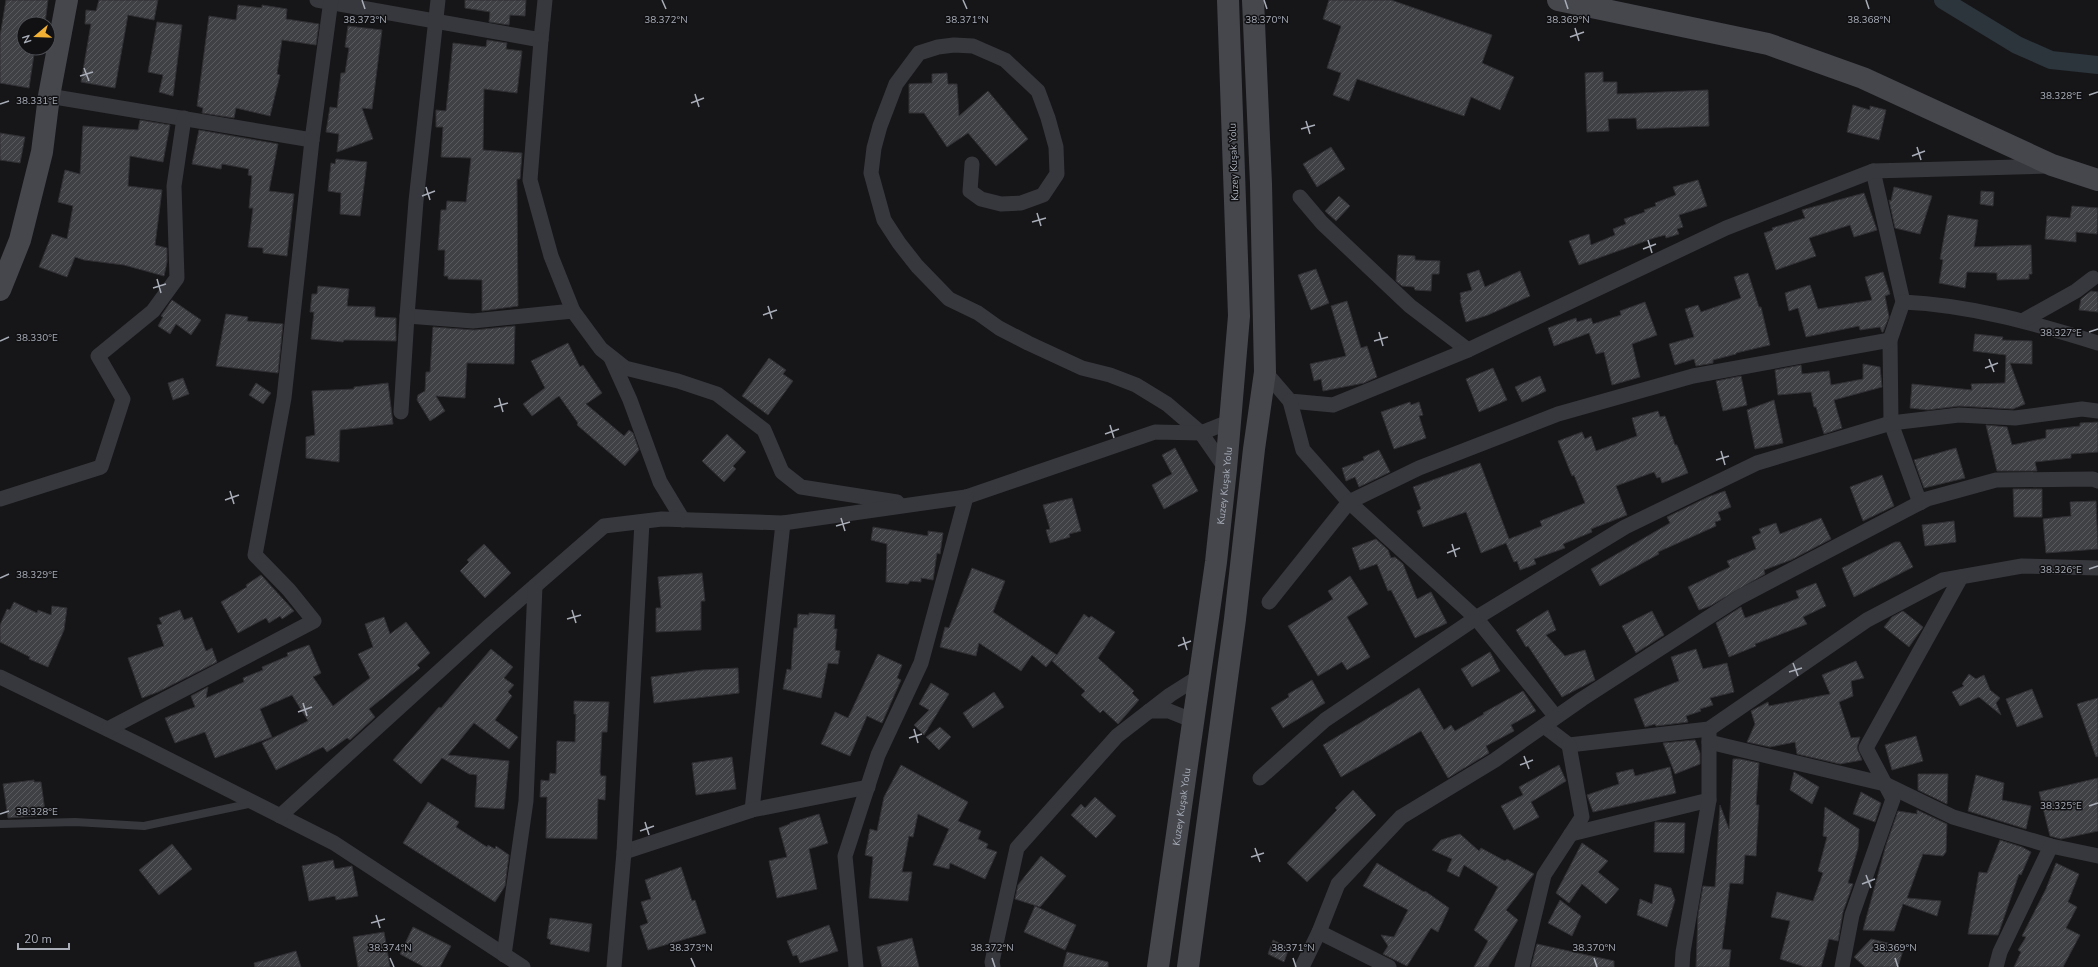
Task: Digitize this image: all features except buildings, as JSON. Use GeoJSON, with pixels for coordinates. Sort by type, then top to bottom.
{"type":"FeatureCollection","features":[{"type":"Feature","properties":{"kind":"main road"},"geometry":{"type":"LineString","coordinates":[[0,290],[20,240],[41,158],[49,96],[67,0]]}},
{"type":"Feature","properties":{"kind":"main road","name":"Kuzey Kuşak Yolu"},"geometry":{"type":"LineString","coordinates":[[1158,967],[1194,721],[1226,469],[1239,316],[1228,0]]}},
{"type":"Feature","properties":{"kind":"main road"},"geometry":{"type":"LineString","coordinates":[[1188,967],[1236,619],[1265,372],[1261,184],[1253,0]]}},
{"type":"Feature","properties":{"kind":"main road"},"geometry":{"type":"LineString","coordinates":[[1558,0],[1768,44],[1863,78],[2052,165],[2098,180]]}},
{"type":"Feature","properties":{"kind":"street"},"geometry":{"type":"LineString","coordinates":[[401,412],[407,316],[438,0]]}},
{"type":"Feature","properties":{"kind":"street"},"geometry":{"type":"LineString","coordinates":[[544,0],[530,180],[551,256],[573,311],[601,349],[625,368],[678,381],[717,394],[764,430],[782,472],[801,487],[913,505]]}},
{"type":"Feature","properties":{"kind":"street"},"geometry":{"type":"LineString","coordinates":[[108,729],[314,621],[289,590],[255,555],[284,398],[326,1],[541,40]]}},
{"type":"Feature","properties":{"kind":"street"},"geometry":{"type":"LineString","coordinates":[[972,164],[970,191],[981,199],[1000,204],[1021,203],[1043,195],[1057,174],[1057,168],[1056,147],[1038,90],[1005,60],[973,46],[954,45],[919,53],[896,84],[888,102],[874,148],[871,173],[884,220],[903,249],[917,266],[949,299],[978,313],[999,328],[1028,343],[1082,368],[1110,375],[1136,385],[1167,404],[1201,433],[1226,469]]}},
{"type":"Feature","properties":{"kind":"street"},"geometry":{"type":"LineString","coordinates":[[49,96],[312,140]]}},
{"type":"Feature","properties":{"kind":"street"},"geometry":{"type":"LineString","coordinates":[[0,499],[101,467],[123,399],[98,356],[153,311],[177,278],[174,186],[184,118]]}},
{"type":"Feature","properties":{"kind":"street"},"geometry":{"type":"LineString","coordinates":[[1290,401],[1333,405],[1468,350],[1726,228],[1873,171],[2052,165]]}},
{"type":"Feature","properties":{"kind":"street"},"geometry":{"type":"LineString","coordinates":[[1873,171],[1903,302],[1890,340],[1891,423],[1920,503]]}},
{"type":"Feature","properties":{"kind":"street"},"geometry":{"type":"LineString","coordinates":[[1300,197],[1322,223],[1410,306],[1468,350]]}},
{"type":"Feature","properties":{"kind":"street"},"geometry":{"type":"LineString","coordinates":[[2024,320],[2076,291],[2093,278]]}},
{"type":"Feature","properties":{"kind":"street"},"geometry":{"type":"LineString","coordinates":[[1903,302],[1937,304],[2024,320],[2098,343]]}},
{"type":"Feature","properties":{"kind":"street"},"geometry":{"type":"LineString","coordinates":[[407,316],[473,321],[573,311]]}},
{"type":"Feature","properties":{"kind":"street"},"geometry":{"type":"LineString","coordinates":[[1269,602],[1349,502],[1419,468],[1558,414],[1693,376],[1890,340]]}},
{"type":"Feature","properties":{"kind":"street"},"geometry":{"type":"LineString","coordinates":[[611,357],[630,400],[660,482],[683,520]]}},
{"type":"Feature","properties":{"kind":"street"},"geometry":{"type":"LineString","coordinates":[[1265,372],[1290,401],[1303,450],[1349,502],[1476,618],[1556,717]]}},
{"type":"Feature","properties":{"kind":"street"},"geometry":{"type":"LineString","coordinates":[[1260,778],[1325,720],[1476,618],[1625,527],[1756,463],[1891,423],[1959,415],[2015,418],[2082,409],[2098,411]]}},
{"type":"Feature","properties":{"kind":"street"},"geometry":{"type":"LineString","coordinates":[[280,816],[535,586],[604,526],[662,519],[783,523],[966,497],[1154,432],[1201,433],[1231,421]]}},
{"type":"Feature","properties":{"kind":"street"},"geometry":{"type":"LineString","coordinates":[[1302,967],[1319,932],[1338,884],[1401,817],[1495,760],[1556,717],[1740,597],[1927,499],[1996,480],[2093,479],[2098,481]]}},
{"type":"Feature","properties":{"kind":"street"},"geometry":{"type":"LineString","coordinates":[[856,967],[845,856],[878,755],[921,663],[966,497]]}},
{"type":"Feature","properties":{"kind":"street"},"geometry":{"type":"LineString","coordinates":[[614,967],[624,852],[642,522]]}},
{"type":"Feature","properties":{"kind":"street"},"geometry":{"type":"LineString","coordinates":[[752,810],[783,523]]}},
{"type":"Feature","properties":{"kind":"street"},"geometry":{"type":"LineString","coordinates":[[1709,735],[1867,620],[1943,580],[2022,566],[2098,568]]}},
{"type":"Feature","properties":{"kind":"street"},"geometry":{"type":"LineString","coordinates":[[1842,967],[1852,915],[1893,799],[1866,748],[1961,577]]}},
{"type":"Feature","properties":{"kind":"street"},"geometry":{"type":"LineString","coordinates":[[504,955],[526,801],[535,586]]}},
{"type":"Feature","properties":{"kind":"street"},"geometry":{"type":"LineString","coordinates":[[1921,592],[1949,599]]}},
{"type":"Feature","properties":{"kind":"street"},"geometry":{"type":"LineString","coordinates":[[993,967],[992,962],[1017,848],[1117,736],[1170,695],[1200,676]]}},
{"type":"Feature","properties":{"kind":"street"},"geometry":{"type":"LineString","coordinates":[[0,677],[108,729],[334,842],[523,967]]}},
{"type":"Feature","properties":{"kind":"street"},"geometry":{"type":"LineString","coordinates":[[1149,711],[1169,712],[1194,721]]}},
{"type":"Feature","properties":{"kind":"street"},"geometry":{"type":"LineString","coordinates":[[1544,726],[1569,745],[1709,735],[1885,784],[1953,817],[2051,846],[2098,856]]}},
{"type":"Feature","properties":{"kind":"street"},"geometry":{"type":"LineString","coordinates":[[1682,967],[1683,952],[1709,800],[1709,735]]}},
{"type":"Feature","properties":{"kind":"street"},"geometry":{"type":"LineString","coordinates":[[1522,967],[1544,875],[1582,817],[1569,745]]}},
{"type":"Feature","properties":{"kind":"street"},"geometry":{"type":"LineString","coordinates":[[624,852],[752,810],[868,787]]}},
{"type":"Feature","properties":{"kind":"street"},"geometry":{"type":"LineString","coordinates":[[1571,834],[1709,800]]}},
{"type":"Feature","properties":{"kind":"street"},"geometry":{"type":"LineString","coordinates":[[1996,967],[2000,952],[2051,846]]}},
{"type":"Feature","properties":{"kind":"street"},"geometry":{"type":"LineString","coordinates":[[1319,932],[1389,967]]}},
{"type":"Feature","properties":{"kind":"lane"},"geometry":{"type":"LineString","coordinates":[[0,824],[74,822],[144,826],[254,802]]}},
{"type":"Feature","properties":{"kind":"waterway"},"geometry":{"type":"LineString","coordinates":[[1943,0],[2017,45],[2051,60],[2098,65]]}}]}
